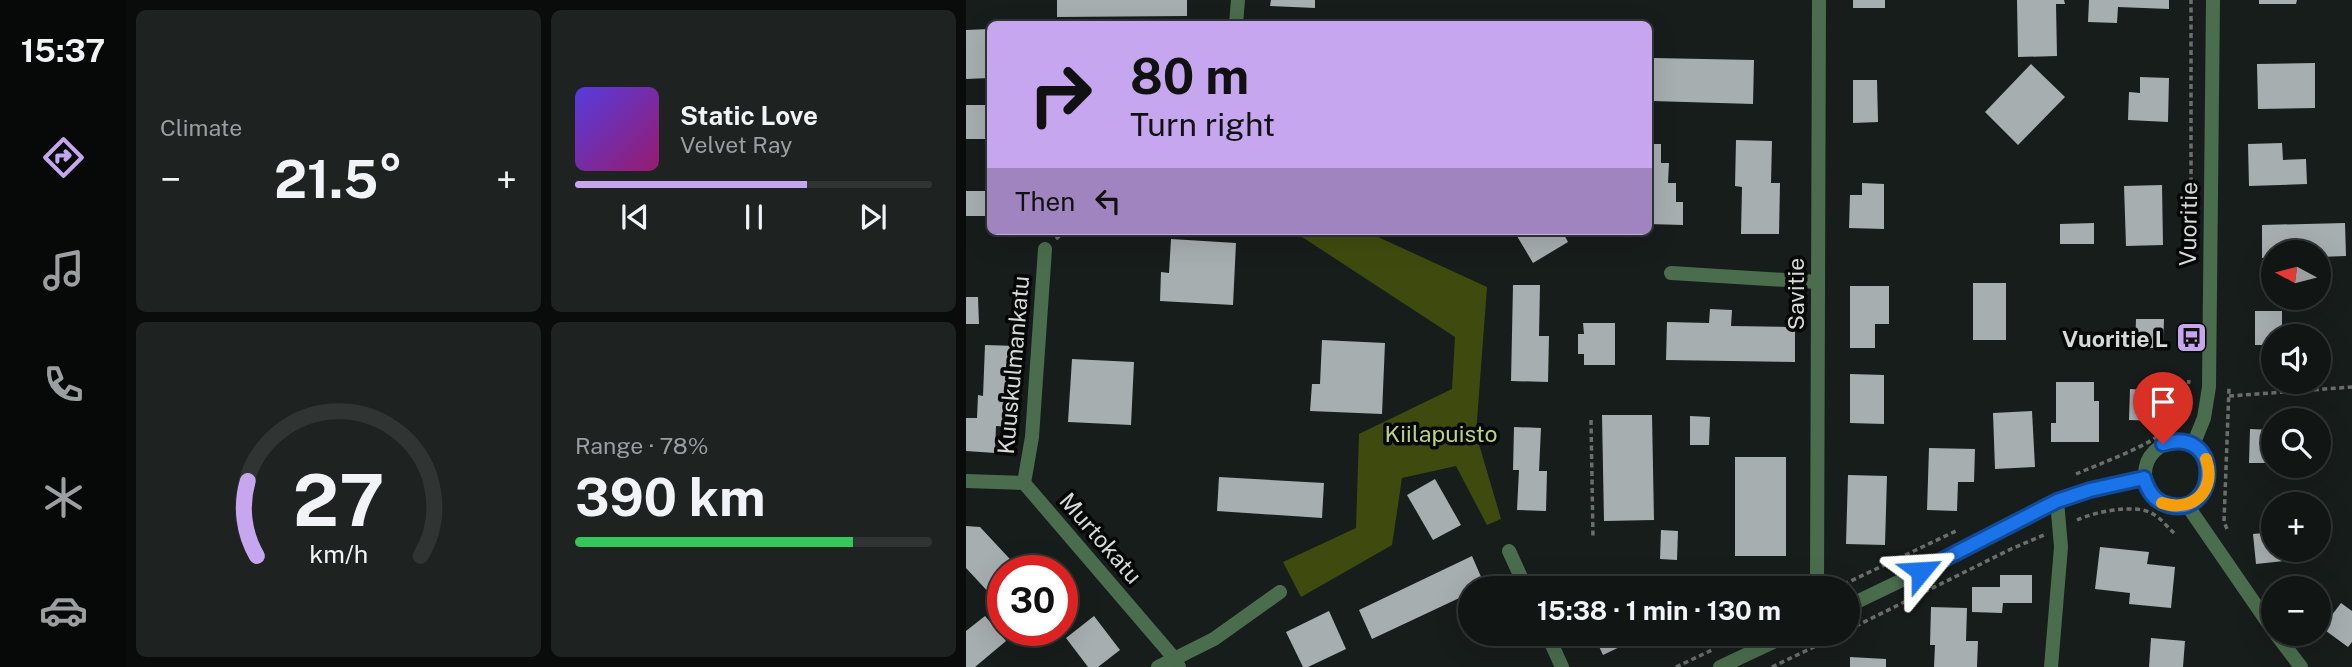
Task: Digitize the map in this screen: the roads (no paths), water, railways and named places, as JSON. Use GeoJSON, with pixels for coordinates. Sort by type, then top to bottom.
{"type":"FeatureCollection","features":[{"type":"Feature","properties":{"kind":"street"},"geometry":{"type":"LineString","coordinates":[[1236,21],[1238,0]]}},
{"type":"Feature","properties":{"kind":"street","name":"Savitie"},"geometry":{"type":"LineString","coordinates":[[1817,576],[1819,0]]}},
{"type":"Feature","properties":{"kind":"street","name":"Vuoritie"},"geometry":{"type":"LineString","coordinates":[[2193,445],[2204,418],[2209,387],[2213,0]]}},
{"type":"Feature","properties":{"kind":"street","name":"Kuuskulmankatu"},"geometry":{"type":"LineString","coordinates":[[1024,484],[1032,437],[1045,249]]}},
{"type":"Feature","properties":{"kind":"street"},"geometry":{"type":"LineString","coordinates":[[1671,273],[1818,282]]}},
{"type":"Feature","properties":{"kind":"street"},"geometry":{"type":"LineString","coordinates":[[2173,441],[2193,445],[2205,457],[2208,466],[2204,491],[2196,501],[2187,505],[2172,506],[2162,503],[2148,488],[2144,478],[2145,468],[2154,450],[2173,441]]}},
{"type":"Feature","properties":{"kind":"street"},"geometry":{"type":"LineString","coordinates":[[1860,600],[2057,501],[2090,490],[2144,478]]}},
{"type":"Feature","properties":{"kind":"street"},"geometry":{"type":"LineString","coordinates":[[966,481],[1024,484]]}},
{"type":"Feature","properties":{"kind":"street","name":"Murtokatu"},"geometry":{"type":"LineString","coordinates":[[1024,484],[1176,663]]}},
{"type":"Feature","properties":{"kind":"street"},"geometry":{"type":"LineString","coordinates":[[2051,667],[2061,547],[2057,501]]}},
{"type":"Feature","properties":{"kind":"street"},"geometry":{"type":"LineString","coordinates":[[2187,505],[2261,613]]}},
{"type":"Feature","properties":{"kind":"street"},"geometry":{"type":"LineString","coordinates":[[1509,551],[1520,576]]}},
{"type":"Feature","properties":{"kind":"street"},"geometry":{"type":"LineString","coordinates":[[1158,667],[1176,663],[1280,593]]}},
{"type":"Feature","properties":{"kind":"street"},"geometry":{"type":"LineString","coordinates":[[1552,646],[1562,667]]}},
{"type":"Feature","properties":{"kind":"street"},"geometry":{"type":"LineString","coordinates":[[1720,667],[1765,646]]}},
{"type":"Feature","properties":{"kind":"street"},"geometry":{"type":"LineString","coordinates":[[2285,646],[2301,667]]}},
{"type":"Feature","properties":{"kind":"place","name":"Vuoritie L"},"geometry":{"type":"Point","coordinates":[2191,338]}},
{"type":"Feature","properties":{"kind":"park label","name":"Kiilapuisto"},"geometry":{"type":"Point","coordinates":[1441,433]}}]}
